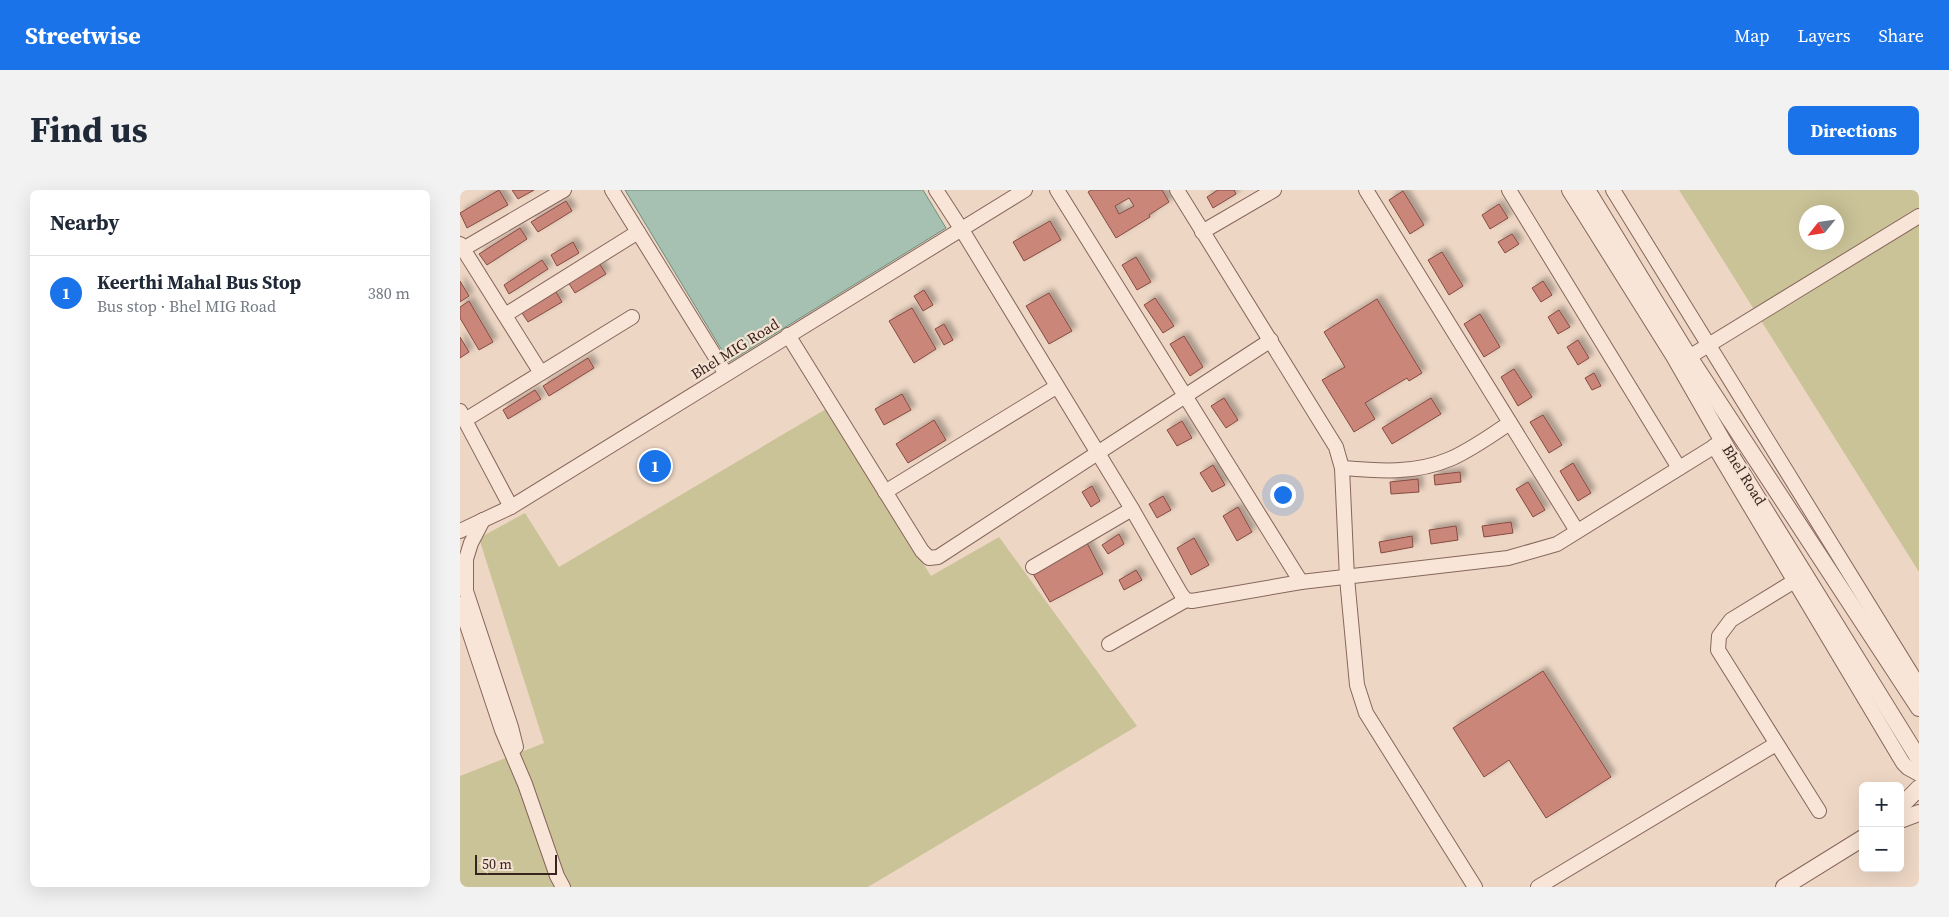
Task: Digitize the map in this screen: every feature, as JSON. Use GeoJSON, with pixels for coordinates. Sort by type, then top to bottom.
{"type":"FeatureCollection","features":[{"type":"Feature","properties":{"kind":"street"},"geometry":{"type":"LineString","coordinates":[[541,373],[462,247],[564,190]]}},
{"type":"Feature","properties":{"kind":"street"},"geometry":{"type":"LineString","coordinates":[[612,190],[726,374]]}},
{"type":"Feature","properties":{"kind":"street"},"geometry":{"type":"LineString","coordinates":[[936,190],[1186,600]]}},
{"type":"Feature","properties":{"kind":"street","name":"Bhel MIG Road"},"geometry":{"type":"LineString","coordinates":[[460,531],[511,507],[1025,190]]}},
{"type":"Feature","properties":{"kind":"street"},"geometry":{"type":"LineString","coordinates":[[1057,190],[1301,582]]}},
{"type":"Feature","properties":{"kind":"street"},"geometry":{"type":"LineString","coordinates":[[1177,190],[1336,447],[1342,468],[1347,578],[1357,685],[1366,713],[1475,887]]}},
{"type":"Feature","properties":{"kind":"street"},"geometry":{"type":"LineString","coordinates":[[1202,232],[1274,190]]}},
{"type":"Feature","properties":{"kind":"street"},"geometry":{"type":"LineString","coordinates":[[1366,190],[1577,531]]}},
{"type":"Feature","properties":{"kind":"street"},"geometry":{"type":"LineString","coordinates":[[1509,190],[1679,468]]}},
{"type":"Feature","properties":{"kind":"street","name":"Bhel Road"},"geometry":{"type":"LineString","coordinates":[[1570,190],[1674,356],[1718,444],[1800,578],[1919,758]]}},
{"type":"Feature","properties":{"kind":"street","name":"Bhel Road"},"geometry":{"type":"LineString","coordinates":[[1587,190],[1690,356],[1919,708]]}},
{"type":"Feature","properties":{"kind":"street"},"geometry":{"type":"LineString","coordinates":[[1613,190],[1919,686]]}},
{"type":"Feature","properties":{"kind":"street"},"geometry":{"type":"LineString","coordinates":[[1690,356],[1919,216]]}},
{"type":"Feature","properties":{"kind":"street"},"geometry":{"type":"LineString","coordinates":[[505,315],[638,232]]}},
{"type":"Feature","properties":{"kind":"street"},"geometry":{"type":"LineString","coordinates":[[511,507],[463,415],[541,373],[632,317]]}},
{"type":"Feature","properties":{"kind":"street"},"geometry":{"type":"LineString","coordinates":[[788,335],[922,552],[929,558],[938,557],[1271,340]]}},
{"type":"Feature","properties":{"kind":"street"},"geometry":{"type":"LineString","coordinates":[[885,492],[1056,387]]}},
{"type":"Feature","properties":{"kind":"street"},"geometry":{"type":"LineString","coordinates":[[1342,468],[1391,472],[1450,459],[1510,423]]}},
{"type":"Feature","properties":{"kind":"street"},"geometry":{"type":"LineString","coordinates":[[1108,644],[1186,600],[1192,601],[1301,582],[1508,558],[1557,544],[1718,444]]}},
{"type":"Feature","properties":{"kind":"street"},"geometry":{"type":"LineString","coordinates":[[1033,567],[1132,510]]}},
{"type":"Feature","properties":{"kind":"street"},"geometry":{"type":"LineString","coordinates":[[483,520],[470,543],[466,559],[466,591],[511,727],[525,784]]}},
{"type":"Feature","properties":{"kind":"street"},"geometry":{"type":"LineString","coordinates":[[1819,811],[1718,650],[1719,636],[1731,620],[1800,578],[1903,763],[1919,774]]}},
{"type":"Feature","properties":{"kind":"street"},"geometry":{"type":"LineString","coordinates":[[460,604],[502,730],[525,784],[563,887]]}},
{"type":"Feature","properties":{"kind":"street"},"geometry":{"type":"LineString","coordinates":[[1538,887],[1776,744]]}},
{"type":"Feature","properties":{"kind":"street"},"geometry":{"type":"LineString","coordinates":[[1904,803],[1919,788]]}},
{"type":"Feature","properties":{"kind":"street"},"geometry":{"type":"LineString","coordinates":[[1904,819],[1919,813]]}},
{"type":"Feature","properties":{"kind":"street"},"geometry":{"type":"LineString","coordinates":[[1784,887],[1859,840]]}},
{"type":"Feature","properties":{"kind":"shaded area"},"geometry":{"type":"Polygon","coordinates":[[[625,190],[923,190],[946,228],[729,362],[625,190]]]}},
{"type":"Feature","properties":{"kind":"shaded area"},"geometry":{"type":"Polygon","coordinates":[[[1679,190],[1919,190],[1919,572],[1679,190]]]}},
{"type":"Feature","properties":{"kind":"shaded area"},"geometry":{"type":"Polygon","coordinates":[[[826,409],[931,576],[999,537],[1137,726],[868,887],[460,887],[460,776],[544,743],[479,538],[525,513],[559,567],[826,409]]]}},
{"type":"Feature","properties":{"kind":"building"},"geometry":{"type":"Polygon","coordinates":[[[499,190],[508,205],[467,228],[460,213],[499,190]]]}},
{"type":"Feature","properties":{"kind":"building"},"geometry":{"type":"Polygon","coordinates":[[[512,190],[534,190],[518,199],[512,190]]]}},
{"type":"Feature","properties":{"kind":"building"},"geometry":{"type":"Polygon","coordinates":[[[1091,190],[1162,190],[1169,202],[1149,215],[1150,217],[1116,238],[1088,192],[1091,190]],[[1129,198],[1115,206],[1119,214],[1134,206],[1129,198]]]}},
{"type":"Feature","properties":{"kind":"building"},"geometry":{"type":"Polygon","coordinates":[[[1218,190],[1234,190],[1236,194],[1213,208],[1207,197],[1218,190]]]}},
{"type":"Feature","properties":{"kind":"building"},"geometry":{"type":"Polygon","coordinates":[[[1403,191],[1424,225],[1410,234],[1389,200],[1403,191]]]}},
{"type":"Feature","properties":{"kind":"building"},"geometry":{"type":"Polygon","coordinates":[[[566,201],[572,211],[538,232],[531,222],[566,201]]]}},
{"type":"Feature","properties":{"kind":"building"},"geometry":{"type":"Polygon","coordinates":[[[1499,204],[1508,218],[1490,229],[1482,215],[1499,204]]]}},
{"type":"Feature","properties":{"kind":"building"},"geometry":{"type":"Polygon","coordinates":[[[1050,221],[1061,240],[1024,261],[1013,242],[1050,221]]]}},
{"type":"Feature","properties":{"kind":"building"},"geometry":{"type":"Polygon","coordinates":[[[520,228],[527,239],[487,265],[479,254],[520,228]]]}},
{"type":"Feature","properties":{"kind":"building"},"geometry":{"type":"Polygon","coordinates":[[[1512,234],[1519,244],[1505,253],[1498,242],[1512,234]]]}},
{"type":"Feature","properties":{"kind":"building"},"geometry":{"type":"Polygon","coordinates":[[[573,242],[579,253],[557,266],[551,255],[573,242]]]}},
{"type":"Feature","properties":{"kind":"building"},"geometry":{"type":"Polygon","coordinates":[[[1442,252],[1463,286],[1449,295],[1428,260],[1442,252]]]}},
{"type":"Feature","properties":{"kind":"building"},"geometry":{"type":"Polygon","coordinates":[[[1136,257],[1151,282],[1137,290],[1122,265],[1136,257]]]}},
{"type":"Feature","properties":{"kind":"building"},"geometry":{"type":"Polygon","coordinates":[[[542,260],[548,269],[509,294],[504,285],[542,260]]]}},
{"type":"Feature","properties":{"kind":"building"},"geometry":{"type":"Polygon","coordinates":[[[599,263],[606,274],[575,293],[568,282],[599,263]]]}},
{"type":"Feature","properties":{"kind":"building"},"geometry":{"type":"Polygon","coordinates":[[[460,281],[469,296],[460,302],[460,281]]]}},
{"type":"Feature","properties":{"kind":"building"},"geometry":{"type":"Polygon","coordinates":[[[1543,281],[1552,295],[1541,302],[1532,288],[1543,281]]]}},
{"type":"Feature","properties":{"kind":"building"},"geometry":{"type":"Polygon","coordinates":[[[924,290],[933,305],[923,311],[914,296],[924,290]]]}},
{"type":"Feature","properties":{"kind":"building"},"geometry":{"type":"Polygon","coordinates":[[[556,292],[562,302],[528,322],[522,313],[556,292]]]}},
{"type":"Feature","properties":{"kind":"building"},"geometry":{"type":"Polygon","coordinates":[[[1049,293],[1072,331],[1049,344],[1026,306],[1049,293]]]}},
{"type":"Feature","properties":{"kind":"building"},"geometry":{"type":"Polygon","coordinates":[[[1155,298],[1174,326],[1163,333],[1144,305],[1155,298]]]}},
{"type":"Feature","properties":{"kind":"building"},"geometry":{"type":"Polygon","coordinates":[[[1377,299],[1422,373],[1409,381],[1407,378],[1365,403],[1375,419],[1354,432],[1322,380],[1345,367],[1324,332],[1377,299]]]}},
{"type":"Feature","properties":{"kind":"building"},"geometry":{"type":"Polygon","coordinates":[[[469,301],[493,342],[479,350],[460,318],[460,307],[469,301]]]}},
{"type":"Feature","properties":{"kind":"building"},"geometry":{"type":"Polygon","coordinates":[[[912,308],[936,349],[914,363],[889,321],[912,308]]]}},
{"type":"Feature","properties":{"kind":"building"},"geometry":{"type":"Polygon","coordinates":[[[1559,310],[1570,327],[1558,334],[1548,317],[1559,310]]]}},
{"type":"Feature","properties":{"kind":"building"},"geometry":{"type":"Polygon","coordinates":[[[1480,314],[1500,347],[1484,357],[1464,324],[1480,314]]]}},
{"type":"Feature","properties":{"kind":"building"},"geometry":{"type":"Polygon","coordinates":[[[944,324],[953,340],[944,345],[935,329],[944,324]]]}},
{"type":"Feature","properties":{"kind":"building"},"geometry":{"type":"Polygon","coordinates":[[[1184,336],[1203,367],[1190,376],[1170,344],[1184,336]]]}},
{"type":"Feature","properties":{"kind":"building"},"geometry":{"type":"Polygon","coordinates":[[[460,337],[469,352],[460,358],[460,337]]]}},
{"type":"Feature","properties":{"kind":"building"},"geometry":{"type":"Polygon","coordinates":[[[1578,340],[1589,358],[1578,365],[1567,347],[1578,340]]]}},
{"type":"Feature","properties":{"kind":"building"},"geometry":{"type":"Polygon","coordinates":[[[588,358],[594,368],[549,396],[543,386],[588,358]]]}},
{"type":"Feature","properties":{"kind":"building"},"geometry":{"type":"Polygon","coordinates":[[[1514,369],[1532,397],[1518,406],[1501,377],[1514,369]]]}},
{"type":"Feature","properties":{"kind":"building"},"geometry":{"type":"Polygon","coordinates":[[[1594,373],[1601,386],[1592,390],[1585,378],[1594,373]]]}},
{"type":"Feature","properties":{"kind":"building"},"geometry":{"type":"Polygon","coordinates":[[[535,390],[541,399],[508,419],[503,410],[535,390]]]}},
{"type":"Feature","properties":{"kind":"building"},"geometry":{"type":"Polygon","coordinates":[[[902,394],[911,410],[884,425],[875,409],[902,394]]]}},
{"type":"Feature","properties":{"kind":"building"},"geometry":{"type":"Polygon","coordinates":[[[1224,398],[1238,420],[1226,428],[1211,406],[1224,398]]]}},
{"type":"Feature","properties":{"kind":"building"},"geometry":{"type":"Polygon","coordinates":[[[1431,398],[1441,414],[1392,444],[1382,428],[1431,398]]]}},
{"type":"Feature","properties":{"kind":"building"},"geometry":{"type":"Polygon","coordinates":[[[1543,415],[1562,445],[1549,453],[1530,422],[1543,415]]]}},
{"type":"Feature","properties":{"kind":"building"},"geometry":{"type":"Polygon","coordinates":[[[934,420],[946,440],[908,463],[896,444],[934,420]]]}},
{"type":"Feature","properties":{"kind":"building"},"geometry":{"type":"Polygon","coordinates":[[[1182,421],[1192,438],[1177,446],[1167,430],[1182,421]]]}},
{"type":"Feature","properties":{"kind":"building"},"geometry":{"type":"Polygon","coordinates":[[[1573,463],[1591,493],[1578,501],[1560,471],[1573,463]]]}},
{"type":"Feature","properties":{"kind":"building"},"geometry":{"type":"Polygon","coordinates":[[[1213,465],[1225,485],[1212,492],[1200,473],[1213,465]]]}},
{"type":"Feature","properties":{"kind":"building"},"geometry":{"type":"Polygon","coordinates":[[[1460,472],[1461,482],[1435,485],[1434,475],[1460,472]]]}},
{"type":"Feature","properties":{"kind":"building"},"geometry":{"type":"Polygon","coordinates":[[[1418,479],[1419,492],[1391,494],[1390,482],[1418,479]]]}},
{"type":"Feature","properties":{"kind":"building"},"geometry":{"type":"Polygon","coordinates":[[[1528,482],[1545,510],[1533,517],[1516,489],[1528,482]]]}},
{"type":"Feature","properties":{"kind":"building"},"geometry":{"type":"Polygon","coordinates":[[[1092,486],[1100,501],[1091,507],[1082,492],[1092,486]]]}},
{"type":"Feature","properties":{"kind":"building"},"geometry":{"type":"Polygon","coordinates":[[[1163,496],[1171,510],[1157,518],[1149,504],[1163,496]]]}},
{"type":"Feature","properties":{"kind":"building"},"geometry":{"type":"Polygon","coordinates":[[[1238,507],[1252,532],[1237,541],[1223,516],[1238,507]]]}},
{"type":"Feature","properties":{"kind":"building"},"geometry":{"type":"Polygon","coordinates":[[[1511,522],[1513,533],[1484,537],[1482,526],[1511,522]]]}},
{"type":"Feature","properties":{"kind":"building"},"geometry":{"type":"Polygon","coordinates":[[[1456,526],[1458,540],[1431,544],[1429,530],[1456,526]]]}},
{"type":"Feature","properties":{"kind":"building"},"geometry":{"type":"Polygon","coordinates":[[[1119,534],[1124,544],[1108,554],[1102,545],[1119,534]]]}},
{"type":"Feature","properties":{"kind":"building"},"geometry":{"type":"Polygon","coordinates":[[[1412,536],[1413,547],[1381,553],[1379,542],[1412,536]]]}},
{"type":"Feature","properties":{"kind":"building"},"geometry":{"type":"Polygon","coordinates":[[[1194,538],[1209,565],[1191,575],[1177,548],[1194,538]]]}},
{"type":"Feature","properties":{"kind":"building"},"geometry":{"type":"Polygon","coordinates":[[[1086,541],[1103,574],[1050,602],[1033,574],[1086,541]]]}},
{"type":"Feature","properties":{"kind":"building"},"geometry":{"type":"Polygon","coordinates":[[[1136,570],[1142,580],[1124,590],[1119,580],[1136,570]]]}},
{"type":"Feature","properties":{"kind":"building"},"geometry":{"type":"Polygon","coordinates":[[[1543,671],[1611,777],[1546,818],[1509,760],[1484,777],[1453,728],[1543,671]]]}},
{"type":"Feature","properties":{"kind":"place","name":"Keerthi Mahal Bus Stop"},"geometry":{"type":"Point","coordinates":[655,466]}}]}
